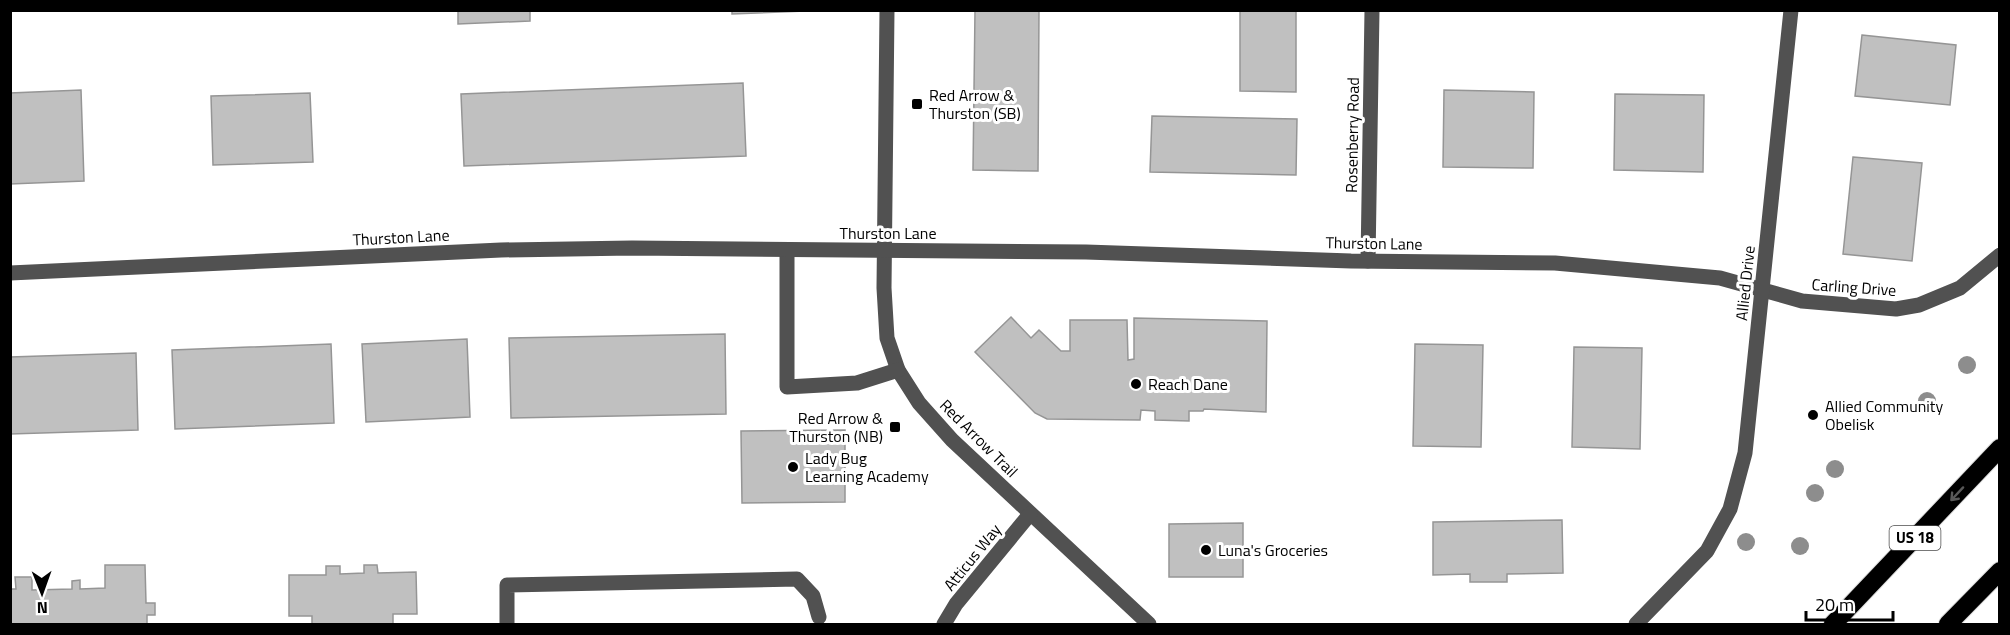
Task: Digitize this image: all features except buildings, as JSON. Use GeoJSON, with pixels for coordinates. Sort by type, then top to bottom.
{"type":"FeatureCollection","features":[{"type":"Feature","properties":{"kind":"highway","name":"US 18"},"geometry":{"type":"LineString","coordinates":[[1833,624],[1998,450]]}},
{"type":"Feature","properties":{"kind":"highway"},"geometry":{"type":"LineString","coordinates":[[1947,624],[2000,571]]}},
{"type":"Feature","properties":{"kind":"street","name":"Red Arrow Trail"},"geometry":{"type":"LineString","coordinates":[[887,10],[884,252],[887,338],[898,370],[919,403],[952,440],[1149,624]]}},
{"type":"Feature","properties":{"kind":"street","name":"Rosenberry Road"},"geometry":{"type":"LineString","coordinates":[[1368,261],[1372,10]]}},
{"type":"Feature","properties":{"kind":"street","name":"Allied Drive"},"geometry":{"type":"LineString","coordinates":[[1636,624],[1707,552],[1730,509],[1745,453],[1791,10]]}},
{"type":"Feature","properties":{"kind":"street","name":"Thurston Lane"},"geometry":{"type":"LineString","coordinates":[[10,273],[501,250],[632,248],[1086,252],[1368,261],[1555,263],[1720,278],[1763,292]]}},
{"type":"Feature","properties":{"kind":"street"},"geometry":{"type":"LineString","coordinates":[[788,250],[787,387],[857,383],[898,370]]}},
{"type":"Feature","properties":{"kind":"street","name":"Carling Drive"},"geometry":{"type":"LineString","coordinates":[[1763,292],[1802,301],[1896,309],[1942,297],[1960,288],[2000,255]]}},
{"type":"Feature","properties":{"kind":"street","name":"Atticus Way"},"geometry":{"type":"LineString","coordinates":[[945,624],[956,604],[1030,514]]}},
{"type":"Feature","properties":{"kind":"street"},"geometry":{"type":"LineString","coordinates":[[507,624],[507,585],[530,584],[798,579],[813,596],[819,617]]}},
{"type":"Feature","properties":{"kind":"place","name":"Red Arrow & Thurston (SB)"},"geometry":{"type":"Point","coordinates":[917,104]}},
{"type":"Feature","properties":{"kind":"place","name":"Reach Dane"},"geometry":{"type":"Point","coordinates":[1136,384]}},
{"type":"Feature","properties":{"kind":"place","name":"Allied Community Obelisk"},"geometry":{"type":"Point","coordinates":[1813,415]}},
{"type":"Feature","properties":{"kind":"place","name":"Red Arrow & Thurston (NB)"},"geometry":{"type":"Point","coordinates":[895,427]}},
{"type":"Feature","properties":{"kind":"place","name":"Lady Bug Learning Academy"},"geometry":{"type":"Point","coordinates":[793,467]}},
{"type":"Feature","properties":{"kind":"place","name":"Luna's Groceries"},"geometry":{"type":"Point","coordinates":[1206,550]}}]}
